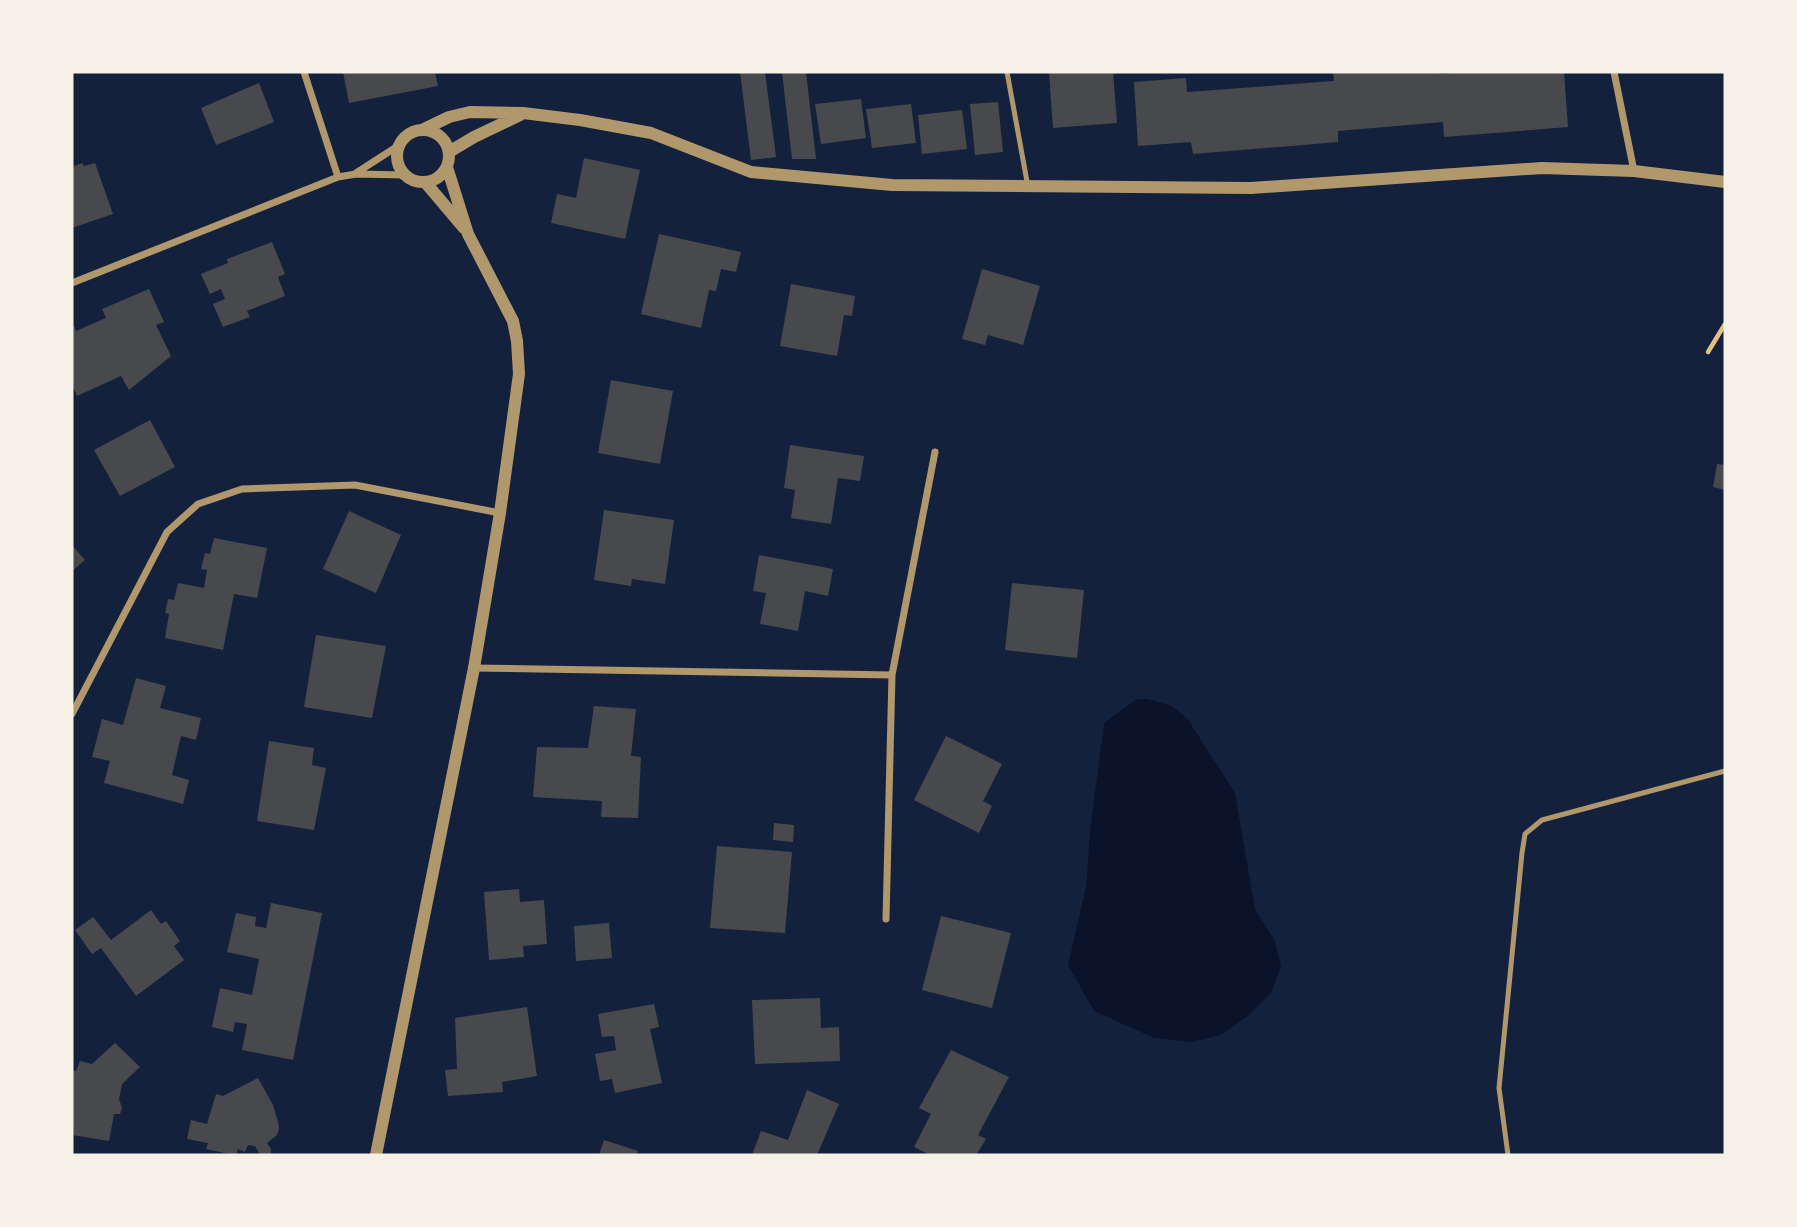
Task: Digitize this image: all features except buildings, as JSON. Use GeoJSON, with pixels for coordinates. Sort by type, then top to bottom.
{"type":"FeatureCollection","features":[{"type":"Feature","properties":{"kind":"street"},"geometry":{"type":"LineString","coordinates":[[304,72],[338,177]]}},
{"type":"Feature","properties":{"kind":"street"},"geometry":{"type":"LineString","coordinates":[[1615,72],[1634,172]]}},
{"type":"Feature","properties":{"kind":"street"},"geometry":{"type":"LineString","coordinates":[[356,174],[398,146],[408,134],[449,117],[470,112],[523,113],[580,120],[651,133],[751,172],[892,186],[1251,188],[1542,168],[1634,172],[1725,182]]}},
{"type":"Feature","properties":{"kind":"street"},"geometry":{"type":"LineString","coordinates":[[449,152],[523,113]]}},
{"type":"Feature","properties":{"kind":"street"},"geometry":{"type":"LineString","coordinates":[[398,146],[398,165],[405,175],[411,180],[425,182],[436,179],[447,167],[447,145],[437,134],[422,130]]}},
{"type":"Feature","properties":{"kind":"street"},"geometry":{"type":"LineString","coordinates":[[376,1155],[474,668],[500,513],[519,374],[513,321],[468,234],[447,167]]}},
{"type":"Feature","properties":{"kind":"street"},"geometry":{"type":"LineString","coordinates":[[72,283],[338,177],[356,174],[405,175]]}},
{"type":"Feature","properties":{"kind":"street"},"geometry":{"type":"LineString","coordinates":[[425,182],[468,234]]}},
{"type":"Feature","properties":{"kind":"street"},"geometry":{"type":"LineString","coordinates":[[886,919],[892,676],[935,452]]}},
{"type":"Feature","properties":{"kind":"street"},"geometry":{"type":"LineString","coordinates":[[72,714],[167,532],[198,504],[242,489],[355,485],[500,513]]}},
{"type":"Feature","properties":{"kind":"street"},"geometry":{"type":"LineString","coordinates":[[474,668],[892,676]]}},
{"type":"Feature","properties":{"kind":"lane"},"geometry":{"type":"LineString","coordinates":[[1007,72],[1028,187]]}},
{"type":"Feature","properties":{"kind":"lane"},"geometry":{"type":"LineString","coordinates":[[1508,1155],[1499,1088],[1525,834],[1542,820],[1725,771]]}},
{"type":"Feature","properties":{"kind":"path"},"geometry":{"type":"LineString","coordinates":[[1708,352],[1725,324]]}},
{"type":"Feature","properties":{"kind":"water"},"geometry":{"type":"Polygon","coordinates":[[[1137,699],[1170,705],[1187,718],[1235,793],[1255,909],[1275,941],[1281,966],[1271,993],[1249,1015],[1221,1035],[1192,1042],[1154,1038],[1094,1011],[1068,965],[1086,887],[1090,831],[1104,723],[1137,699]]]}}]}
